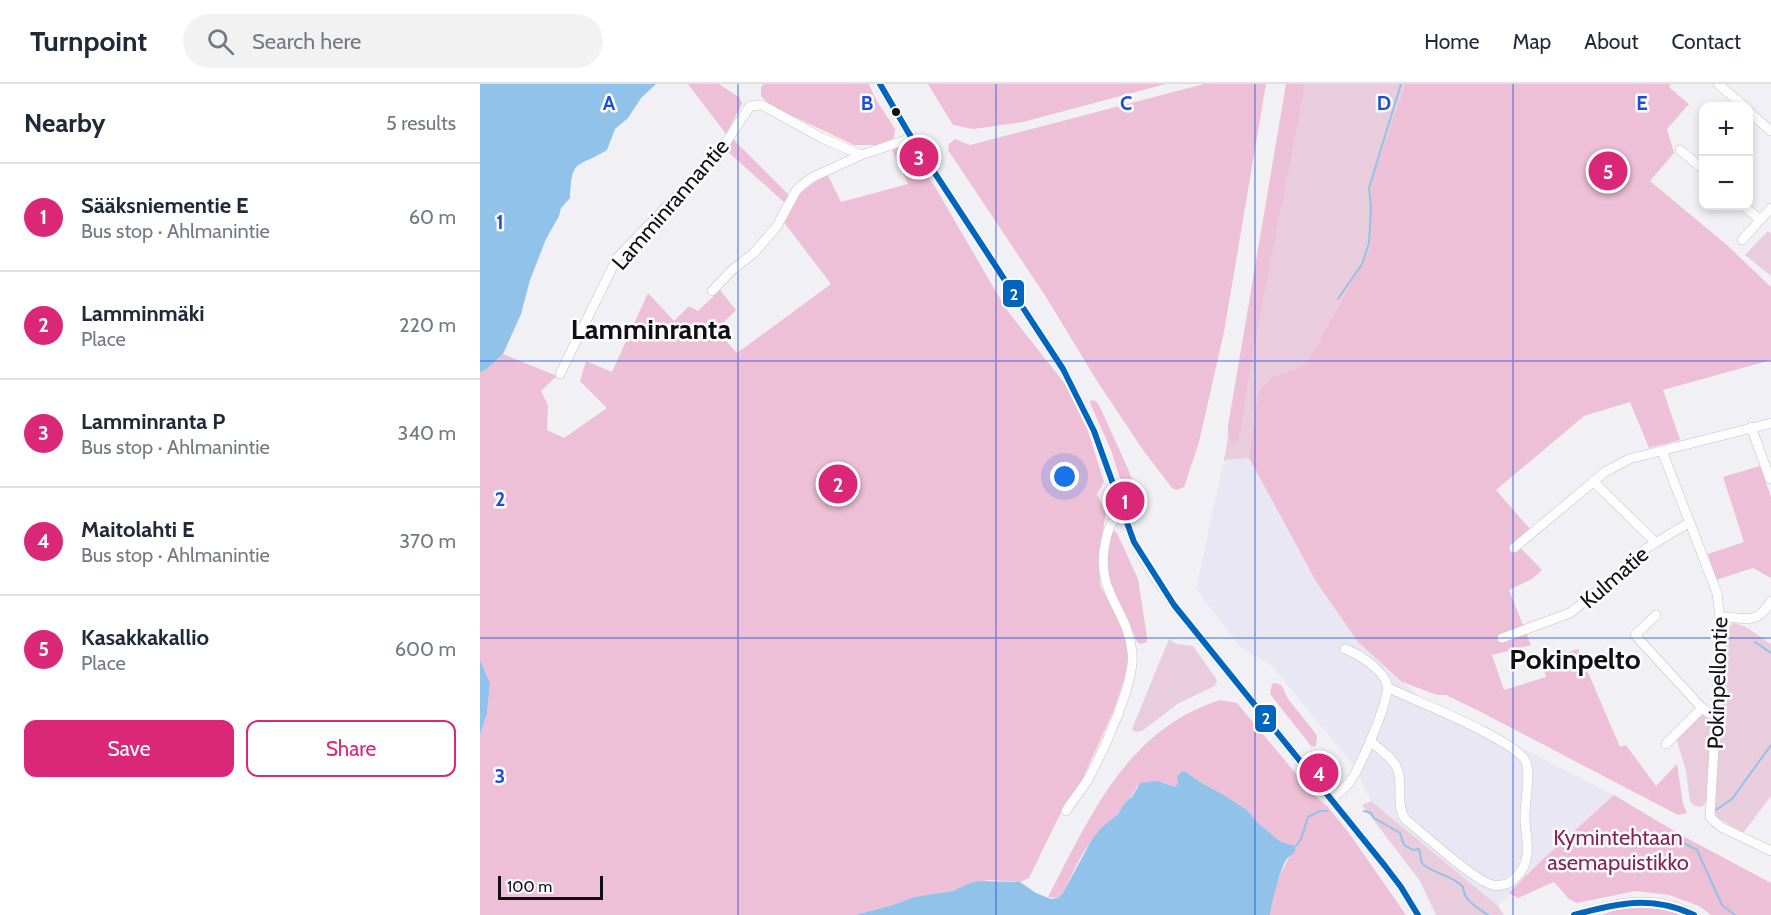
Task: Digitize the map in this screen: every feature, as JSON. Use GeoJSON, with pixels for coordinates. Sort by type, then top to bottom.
{"type":"FeatureCollection","features":[{"type":"Feature","properties":{"kind":"street"},"geometry":{"type":"LineString","coordinates":[[880,84],[912,138],[1069,379],[1094,431],[1123,514],[1139,551],[1174,605],[1331,798],[1401,887],[1418,915]]}},
{"type":"Feature","properties":{"kind":"street"},"geometry":{"type":"LineString","coordinates":[[1718,84],[1739,102]]}},
{"type":"Feature","properties":{"kind":"street","name":"Lamminrannantie"},"geometry":{"type":"LineString","coordinates":[[560,374],[617,258],[721,150],[747,108],[762,105],[822,138],[861,155]]}},
{"type":"Feature","properties":{"kind":"street"},"geometry":{"type":"LineString","coordinates":[[1753,115],[1771,131]]}},
{"type":"Feature","properties":{"kind":"street"},"geometry":{"type":"LineString","coordinates":[[712,291],[732,270],[754,253],[777,226],[796,191],[811,178],[861,155],[912,138]]}},
{"type":"Feature","properties":{"kind":"street"},"geometry":{"type":"LineString","coordinates":[[1680,150],[1699,166]]}},
{"type":"Feature","properties":{"kind":"street"},"geometry":{"type":"LineString","coordinates":[[1749,210],[1760,220]]}},
{"type":"Feature","properties":{"kind":"street"},"geometry":{"type":"LineString","coordinates":[[1742,240],[1770,212]]}},
{"type":"Feature","properties":{"kind":"street"},"geometry":{"type":"LineString","coordinates":[[1514,548],[1593,481],[1629,459],[1771,423]]}},
{"type":"Feature","properties":{"kind":"street"},"geometry":{"type":"LineString","coordinates":[[1751,427],[1770,479]]}},
{"type":"Feature","properties":{"kind":"street","name":"Pokinpellontie"},"geometry":{"type":"LineString","coordinates":[[1662,450],[1717,593],[1721,617],[1710,817],[1721,827],[1771,850]]}},
{"type":"Feature","properties":{"kind":"street"},"geometry":{"type":"LineString","coordinates":[[1593,481],[1655,542]]}},
{"type":"Feature","properties":{"kind":"street"},"geometry":{"type":"LineString","coordinates":[[1066,811],[1102,754],[1132,666],[1133,656],[1129,634],[1111,599],[1103,572],[1103,548],[1107,532],[1114,519],[1123,514]]}},
{"type":"Feature","properties":{"kind":"street","name":"Kulmatie"},"geometry":{"type":"LineString","coordinates":[[1502,638],[1579,608],[1655,542],[1690,522]]}},
{"type":"Feature","properties":{"kind":"street"},"geometry":{"type":"LineString","coordinates":[[1721,617],[1749,620],[1758,618],[1771,601]]}},
{"type":"Feature","properties":{"kind":"street"},"geometry":{"type":"LineString","coordinates":[[1656,615],[1635,636],[1702,708],[1709,713],[1717,714]]}},
{"type":"Feature","properties":{"kind":"street"},"geometry":{"type":"LineString","coordinates":[[1331,798],[1350,781],[1386,702],[1387,683],[1381,674],[1360,655],[1345,649]]}},
{"type":"Feature","properties":{"kind":"street"},"geometry":{"type":"LineString","coordinates":[[1370,741],[1396,765],[1399,773],[1401,812],[1406,819],[1477,877],[1496,886],[1514,880],[1527,859],[1528,841],[1525,819],[1528,773],[1525,760],[1514,749],[1495,737],[1387,687]]}},
{"type":"Feature","properties":{"kind":"street"},"geometry":{"type":"LineString","coordinates":[[1666,744],[1702,708]]}},
{"type":"Feature","properties":{"kind":"street"},"geometry":{"type":"LineString","coordinates":[[1577,914],[1616,904],[1641,901],[1668,904],[1694,915]]}},
{"type":"Feature","properties":{"kind":"shaded area"},"geometry":{"type":"Polygon","coordinates":[[[1289,84],[1405,84],[1371,183],[1370,248],[1306,364],[1271,378],[1258,391],[1249,458],[1224,460],[1289,84]]]}},
{"type":"Feature","properties":{"kind":"shaded area"},"geometry":{"type":"Polygon","coordinates":[[[1768,231],[1771,234],[1771,276],[1745,255],[1768,231]]]}},
{"type":"Feature","properties":{"kind":"shaded area"},"geometry":{"type":"Polygon","coordinates":[[[1249,458],[1317,583],[1358,642],[1418,696],[1614,795],[1542,860],[1498,906],[1371,801],[1353,765],[1271,665],[1240,647],[1196,589],[1224,460],[1249,458]]]}},
{"type":"Feature","properties":{"kind":"shaded area"},"geometry":{"type":"Polygon","coordinates":[[[1734,623],[1749,629],[1771,644],[1771,796],[1743,833],[1718,818],[1714,812],[1727,633],[1729,627],[1734,623]]]}},
{"type":"Feature","properties":{"kind":"shaded area"},"geometry":{"type":"Polygon","coordinates":[[[1169,639],[1176,644],[1193,646],[1217,680],[1215,686],[1179,703],[1142,731],[1135,732],[1132,729],[1169,639]]]}},
{"type":"Feature","properties":{"kind":"shaded area"},"geometry":{"type":"Polygon","coordinates":[[[1702,713],[1708,716],[1713,726],[1707,798],[1704,805],[1700,807],[1693,805],[1690,801],[1686,771],[1677,741],[1678,736],[1702,713]]]}},
{"type":"Feature","properties":{"kind":"shaded area"},"geometry":{"type":"Polygon","coordinates":[[[1371,801],[1498,906],[1504,915],[1436,915],[1420,881],[1362,805],[1371,801]]]}},
{"type":"Feature","properties":{"kind":"green space"},"geometry":{"type":"Polygon","coordinates":[[[688,84],[719,84],[740,98],[742,104],[726,134],[688,84]]]}},
{"type":"Feature","properties":{"kind":"green space"},"geometry":{"type":"Polygon","coordinates":[[[764,84],[869,84],[875,98],[895,129],[894,138],[878,145],[854,145],[770,105],[761,96],[761,87],[764,84]]]}},
{"type":"Feature","properties":{"kind":"green space"},"geometry":{"type":"Polygon","coordinates":[[[928,84],[1166,84],[1023,122],[973,129],[953,125],[928,84]]]}},
{"type":"Feature","properties":{"kind":"green space"},"geometry":{"type":"Polygon","coordinates":[[[1204,84],[1266,84],[1224,332],[1199,442],[1184,487],[1177,490],[1172,488],[1143,450],[1097,381],[1046,297],[948,150],[949,144],[955,139],[970,145],[1204,84]]]}},
{"type":"Feature","properties":{"kind":"green space"},"geometry":{"type":"Polygon","coordinates":[[[1286,84],[1305,84],[1263,300],[1241,431],[1237,441],[1232,442],[1228,437],[1228,426],[1286,84]]]}},
{"type":"Feature","properties":{"kind":"green space"},"geometry":{"type":"Polygon","coordinates":[[[1405,84],[1671,84],[1669,87],[1689,104],[1667,129],[1674,153],[1650,181],[1728,246],[1771,287],[1771,360],[1663,390],[1680,440],[1649,448],[1630,402],[1584,416],[1496,490],[1530,529],[1515,542],[1542,570],[1532,579],[1509,590],[1531,645],[1492,655],[1504,690],[1546,677],[1541,661],[1578,649],[1620,747],[1626,745],[1656,786],[1677,764],[1683,804],[1687,813],[1678,815],[1446,695],[1437,695],[1402,682],[1358,642],[1317,583],[1249,458],[1258,391],[1271,378],[1306,364],[1370,248],[1371,183],[1405,84]]]}},
{"type":"Feature","properties":{"kind":"green space"},"geometry":{"type":"Polygon","coordinates":[[[733,139],[789,195],[785,203],[726,150],[733,139]]]}},
{"type":"Feature","properties":{"kind":"green space"},"geometry":{"type":"Polygon","coordinates":[[[901,147],[907,149],[934,185],[1006,309],[1065,384],[1088,431],[1104,482],[1097,494],[1106,513],[1099,553],[1100,585],[1126,636],[1128,659],[1124,680],[1113,712],[1082,780],[1065,804],[1029,878],[1020,882],[989,880],[967,884],[953,891],[914,897],[855,915],[480,915],[480,735],[487,714],[490,683],[480,660],[480,372],[486,370],[503,354],[557,376],[541,391],[548,405],[547,430],[564,438],[607,408],[580,381],[586,361],[612,372],[648,293],[674,321],[689,306],[698,311],[720,290],[736,310],[716,330],[737,353],[831,284],[783,221],[799,194],[827,173],[841,202],[908,184],[892,150],[901,147]]]}},
{"type":"Feature","properties":{"kind":"green space"},"geometry":{"type":"Polygon","coordinates":[[[1091,400],[1096,401],[1100,407],[1128,469],[1137,494],[1132,501],[1124,491],[1111,450],[1090,403],[1091,400]]]}},
{"type":"Feature","properties":{"kind":"green space"},"geometry":{"type":"Polygon","coordinates":[[[1760,466],[1771,497],[1771,578],[1753,568],[1716,580],[1708,554],[1744,542],[1723,477],[1760,466]]]}},
{"type":"Feature","properties":{"kind":"green space"},"geometry":{"type":"Polygon","coordinates":[[[1114,531],[1138,579],[1147,637],[1147,642],[1140,644],[1116,597],[1109,576],[1109,541],[1114,531]]]}},
{"type":"Feature","properties":{"kind":"green space"},"geometry":{"type":"Polygon","coordinates":[[[1272,684],[1282,686],[1288,699],[1317,736],[1316,746],[1312,747],[1270,694],[1272,684]]]}},
{"type":"Feature","properties":{"kind":"green space"},"geometry":{"type":"Polygon","coordinates":[[[1220,700],[1237,703],[1313,794],[1328,807],[1349,833],[1406,915],[1270,915],[1279,879],[1286,862],[1297,847],[1281,842],[1258,823],[1247,810],[1186,772],[1179,773],[1175,787],[1163,783],[1137,786],[1123,807],[1088,845],[1063,893],[1058,898],[1048,897],[1096,807],[1135,754],[1159,732],[1187,714],[1220,700]]]}},
{"type":"Feature","properties":{"kind":"green space","name":"Kymintehtaan asemapuistikko"},"geometry":{"type":"Polygon","coordinates":[[[1614,795],[1681,835],[1771,883],[1771,915],[1711,915],[1699,906],[1669,895],[1635,891],[1577,903],[1569,899],[1554,882],[1518,898],[1509,893],[1614,795]]]}},
{"type":"Feature","properties":{"kind":"green space"},"geometry":{"type":"Polygon","coordinates":[[[1642,906],[1661,908],[1684,915],[1602,915],[1615,910],[1642,906]]]}},
{"type":"Feature","properties":{"kind":"water"},"geometry":{"type":"Polygon","coordinates":[[[480,84],[656,84],[641,98],[628,118],[615,129],[607,150],[582,163],[574,170],[570,198],[561,208],[546,239],[530,280],[521,314],[503,354],[486,370],[480,372],[480,84]]]}},
{"type":"Feature","properties":{"kind":"water"},"geometry":{"type":"Polygon","coordinates":[[[480,660],[490,683],[487,714],[480,735],[480,660]]]}},
{"type":"Feature","properties":{"kind":"water"},"geometry":{"type":"Polygon","coordinates":[[[1182,771],[1247,810],[1258,823],[1281,842],[1296,846],[1282,870],[1270,915],[855,915],[914,897],[953,891],[979,881],[1020,882],[1036,893],[1051,899],[1058,898],[1063,893],[1091,841],[1100,829],[1118,814],[1140,783],[1157,781],[1175,787],[1178,783],[1177,776],[1182,771]]]}},
{"type":"Feature","properties":{"kind":"waterway"},"geometry":{"type":"LineString","coordinates":[[1338,299],[1362,264],[1369,243],[1371,207],[1369,188],[1401,84]]}},
{"type":"Feature","properties":{"kind":"waterway"},"geometry":{"type":"LineString","coordinates":[[1755,642],[1771,653]]}},
{"type":"Feature","properties":{"kind":"waterway"},"geometry":{"type":"LineString","coordinates":[[1716,810],[1732,799],[1771,745]]}},
{"type":"Feature","properties":{"kind":"waterway"},"geometry":{"type":"LineString","coordinates":[[1296,846],[1301,839],[1308,817],[1320,811],[1327,811]]}},
{"type":"Feature","properties":{"kind":"waterway"},"geometry":{"type":"LineString","coordinates":[[1364,811],[1371,813],[1374,818],[1400,833],[1404,845],[1413,850],[1419,849],[1421,861],[1425,866],[1459,883],[1468,900],[1488,915]]}},
{"type":"Feature","properties":{"kind":"waterway"},"geometry":{"type":"LineString","coordinates":[[1674,838],[1697,850],[1722,905],[1735,915]]}},
{"type":"Feature","properties":{"kind":"transit line","name":"2"},"geometry":{"type":"LineString","coordinates":[[880,84],[908,132],[1063,369],[1094,431],[1134,542],[1174,605],[1385,866],[1418,915]]}},
{"type":"Feature","properties":{"kind":"transit line","name":"2"},"geometry":{"type":"LineString","coordinates":[[1574,915],[1634,903],[1664,905],[1694,915]]}},
{"type":"Feature","properties":{"kind":"place","name":"Lamminranta P"},"geometry":{"type":"Point","coordinates":[919,157]}},
{"type":"Feature","properties":{"kind":"place","name":"Kasakkakallio"},"geometry":{"type":"Point","coordinates":[1608,171]}},
{"type":"Feature","properties":{"kind":"place","name":"Lamminmäki"},"geometry":{"type":"Point","coordinates":[838,484]}},
{"type":"Feature","properties":{"kind":"place","name":"Sääksniementie E"},"geometry":{"type":"Point","coordinates":[1125,501]}},
{"type":"Feature","properties":{"kind":"place","name":"Maitolahti E"},"geometry":{"type":"Point","coordinates":[1319,773]}},
{"type":"Feature","properties":{"kind":"district","name":"Lamminranta"},"geometry":{"type":"Point","coordinates":[651,329]}},
{"type":"Feature","properties":{"kind":"district","name":"Pokinpelto"},"geometry":{"type":"Point","coordinates":[1575,659]}}]}
